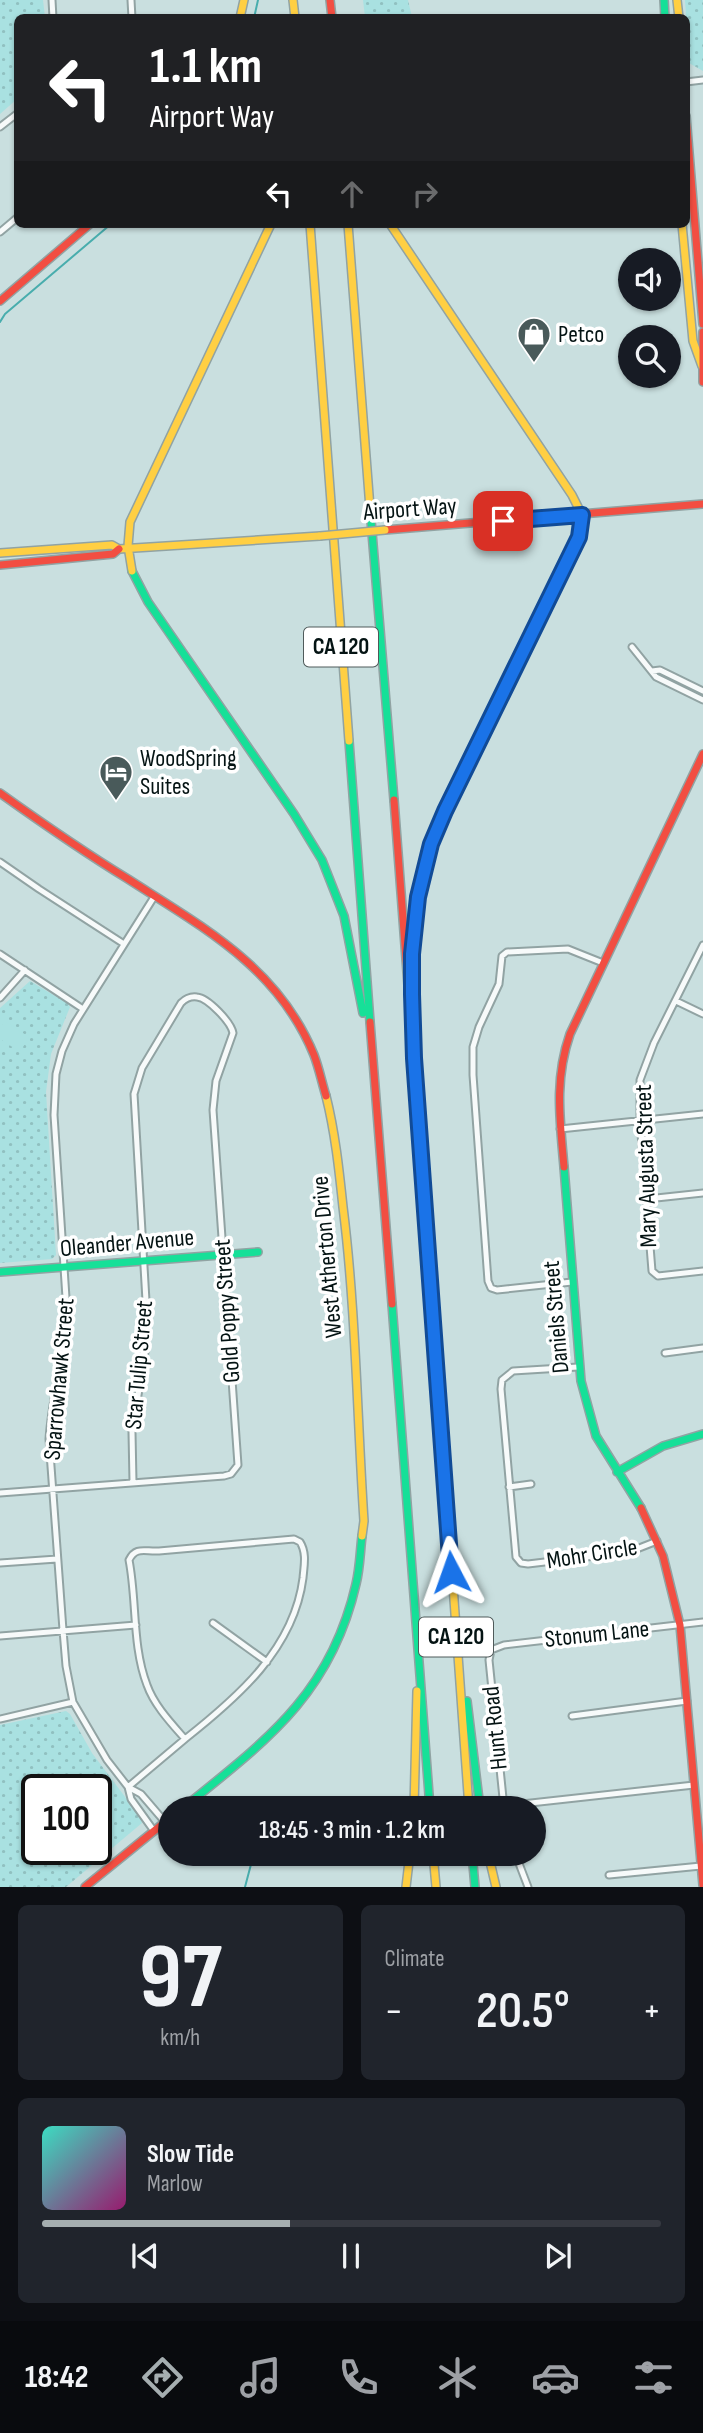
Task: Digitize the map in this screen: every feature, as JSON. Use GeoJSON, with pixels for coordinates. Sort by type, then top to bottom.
{"type":"FeatureCollection","features":[{"type":"Feature","properties":{"kind":"main road"},"geometry":{"type":"LineString","coordinates":[[690,166],[703,324]]}},
{"type":"Feature","properties":{"kind":"main road"},"geometry":{"type":"LineString","coordinates":[[0,301],[85,228]]}},
{"type":"Feature","properties":{"kind":"main road"},"geometry":{"type":"LineString","coordinates":[[269,228],[130,522],[124,549],[137,580],[164,624],[293,812],[321,858],[338,894],[354,955],[373,1069]]}},
{"type":"Feature","properties":{"kind":"main road","name":"CA 120"},"geometry":{"type":"LineString","coordinates":[[310,228],[429,1796]]}},
{"type":"Feature","properties":{"kind":"main road","name":"CA 120"},"geometry":{"type":"LineString","coordinates":[[348,228],[414,1058],[468,1796]]}},
{"type":"Feature","properties":{"kind":"main road"},"geometry":{"type":"LineString","coordinates":[[393,228],[572,495],[582,515],[579,537],[431,844],[418,897],[414,930],[414,1058]]}},
{"type":"Feature","properties":{"kind":"main road"},"geometry":{"type":"LineString","coordinates":[[682,228],[693,341],[702,366]]}},
{"type":"Feature","properties":{"kind":"main road"},"geometry":{"type":"LineString","coordinates":[[703,332],[703,382]]}},
{"type":"Feature","properties":{"kind":"main road","name":"Airport Way"},"geometry":{"type":"LineString","coordinates":[[0,565],[113,554],[124,549],[320,536],[703,504]]}},
{"type":"Feature","properties":{"kind":"main road","name":"Airport Way"},"geometry":{"type":"LineString","coordinates":[[0,553],[112,545],[124,549]]}},
{"type":"Feature","properties":{"kind":"main road","name":"Daniels Street"},"geometry":{"type":"LineString","coordinates":[[703,754],[570,1034],[563,1054],[558,1094],[579,1367],[584,1396],[592,1425],[617,1472],[646,1517],[670,1576],[680,1625],[703,1885]]}},
{"type":"Feature","properties":{"kind":"main road","name":"West Atherton Drive"},"geometry":{"type":"LineString","coordinates":[[0,793],[62,838],[222,939],[252,965],[290,1010],[304,1034],[315,1057],[333,1124],[352,1278],[364,1521],[360,1569],[351,1606],[334,1650],[315,1684],[285,1722],[198,1796]]}},
{"type":"Feature","properties":{"kind":"main road","name":"Oleander Avenue"},"geometry":{"type":"LineString","coordinates":[[0,1272],[258,1252]]}},
{"type":"Feature","properties":{"kind":"main road"},"geometry":{"type":"LineString","coordinates":[[617,1472],[663,1446],[703,1434]]}},
{"type":"Feature","properties":{"kind":"main road"},"geometry":{"type":"LineString","coordinates":[[444,1466],[479,1796]]}},
{"type":"Feature","properties":{"kind":"main road"},"geometry":{"type":"LineString","coordinates":[[414,1796],[415,1708],[419,1666]]}},
{"type":"Feature","properties":{"kind":"main road"},"geometry":{"type":"LineString","coordinates":[[85,1887],[158,1828]]}},
{"type":"Feature","properties":{"kind":"main road"},"geometry":{"type":"LineString","coordinates":[[406,1887],[408,1866]]}},
{"type":"Feature","properties":{"kind":"main road"},"geometry":{"type":"LineString","coordinates":[[434,1866],[436,1887]]}},
{"type":"Feature","properties":{"kind":"main road"},"geometry":{"type":"LineString","coordinates":[[473,1866],[475,1887]]}},
{"type":"Feature","properties":{"kind":"main road"},"geometry":{"type":"LineString","coordinates":[[491,1866],[496,1887]]}},
{"type":"Feature","properties":{"kind":"street"},"geometry":{"type":"LineString","coordinates":[[0,127],[14,116]]}},
{"type":"Feature","properties":{"kind":"street"},"geometry":{"type":"LineString","coordinates":[[0,232],[14,220]]}},
{"type":"Feature","properties":{"kind":"street"},"geometry":{"type":"LineString","coordinates":[[632,646],[656,677],[703,700]]}},
{"type":"Feature","properties":{"kind":"street"},"geometry":{"type":"LineString","coordinates":[[652,671],[660,670],[703,691]]}},
{"type":"Feature","properties":{"kind":"street"},"geometry":{"type":"LineString","coordinates":[[0,862],[38,890],[124,944]]}},
{"type":"Feature","properties":{"kind":"street","name":"Sparrowhawk Street"},"geometry":{"type":"LineString","coordinates":[[128,1787],[107,1760],[73,1702],[66,1666],[49,1439],[51,1411],[65,1342],[67,1313],[54,1087],[62,1051],[83,1009],[154,897]]}},
{"type":"Feature","properties":{"kind":"street","name":"Mary Augusta Street"},"geometry":{"type":"LineString","coordinates":[[703,945],[654,1043],[640,1080],[640,1121],[651,1262],[655,1275],[703,1271]]}},
{"type":"Feature","properties":{"kind":"street"},"geometry":{"type":"LineString","coordinates":[[572,1282],[497,1290],[491,1288],[488,1281],[473,1047],[479,1027],[494,1000],[502,956],[508,952],[568,949],[603,963]]}},
{"type":"Feature","properties":{"kind":"street"},"geometry":{"type":"LineString","coordinates":[[0,954],[83,1009]]}},
{"type":"Feature","properties":{"kind":"street"},"geometry":{"type":"LineString","coordinates":[[0,998],[25,970]]}},
{"type":"Feature","properties":{"kind":"street","name":"Gold Poppy Street"},"geometry":{"type":"LineString","coordinates":[[133,1482],[231,1474],[238,1461],[213,1095],[233,1033],[226,1019],[205,999],[188,998],[181,1003],[142,1068],[134,1094],[135,1122]]}},
{"type":"Feature","properties":{"kind":"street"},"geometry":{"type":"LineString","coordinates":[[676,1001],[703,1014]]}},
{"type":"Feature","properties":{"kind":"street"},"geometry":{"type":"LineString","coordinates":[[560,1129],[703,1114]]}},
{"type":"Feature","properties":{"kind":"street","name":"Star Tulip Street"},"geometry":{"type":"LineString","coordinates":[[133,1482],[132,1432],[145,1352],[147,1318],[135,1122]]}},
{"type":"Feature","properties":{"kind":"street"},"geometry":{"type":"LineString","coordinates":[[647,1199],[703,1193]]}},
{"type":"Feature","properties":{"kind":"street"},"geometry":{"type":"LineString","coordinates":[[664,1353],[703,1348]]}},
{"type":"Feature","properties":{"kind":"street","name":"Mohr Circle"},"geometry":{"type":"LineString","coordinates":[[579,1367],[513,1371],[502,1380],[500,1389],[514,1553],[521,1563],[528,1564],[629,1552],[657,1541]]}},
{"type":"Feature","properties":{"kind":"street"},"geometry":{"type":"LineString","coordinates":[[0,1493],[133,1482]]}},
{"type":"Feature","properties":{"kind":"street"},"geometry":{"type":"LineString","coordinates":[[509,1487],[531,1484]]}},
{"type":"Feature","properties":{"kind":"street"},"geometry":{"type":"LineString","coordinates":[[128,1787],[229,1704],[250,1684],[267,1661],[280,1640],[301,1592],[304,1554],[300,1542],[294,1539],[159,1551],[139,1550],[133,1553],[129,1560],[139,1656],[147,1687],[185,1739]]}},
{"type":"Feature","properties":{"kind":"street"},"geometry":{"type":"LineString","coordinates":[[0,1563],[57,1559]]}},
{"type":"Feature","properties":{"kind":"street","name":"Stonum Lane"},"geometry":{"type":"LineString","coordinates":[[491,1650],[504,1645],[703,1622]]}},
{"type":"Feature","properties":{"kind":"street"},"geometry":{"type":"LineString","coordinates":[[214,1623],[267,1661]]}},
{"type":"Feature","properties":{"kind":"street"},"geometry":{"type":"LineString","coordinates":[[0,1636],[136,1625]]}},
{"type":"Feature","properties":{"kind":"street","name":"Hunt Road"},"geometry":{"type":"LineString","coordinates":[[491,1650],[489,1660],[503,1796]]}},
{"type":"Feature","properties":{"kind":"street"},"geometry":{"type":"LineString","coordinates":[[572,1716],[687,1701]]}},
{"type":"Feature","properties":{"kind":"street"},"geometry":{"type":"LineString","coordinates":[[0,1719],[73,1702]]}},
{"type":"Feature","properties":{"kind":"street"},"geometry":{"type":"LineString","coordinates":[[546,1802],[694,1785]]}},
{"type":"Feature","properties":{"kind":"street"},"geometry":{"type":"LineString","coordinates":[[128,1787],[141,1794],[158,1811]]}},
{"type":"Feature","properties":{"kind":"street"},"geometry":{"type":"LineString","coordinates":[[128,1787],[131,1800],[154,1831]]}},
{"type":"Feature","properties":{"kind":"street"},"geometry":{"type":"LineString","coordinates":[[520,1866],[528,1887]]}},
{"type":"Feature","properties":{"kind":"street"},"geometry":{"type":"LineString","coordinates":[[609,1875],[701,1866]]}},
{"type":"Feature","properties":{"kind":"shaded area"},"geometry":{"type":"Polygon","coordinates":[[[0,0],[43,0],[45,14],[14,14],[14,102],[0,114],[0,0]]]}},
{"type":"Feature","properties":{"kind":"shaded area"},"geometry":{"type":"Polygon","coordinates":[[[363,0],[408,0],[411,14],[365,14],[363,0]]]}},
{"type":"Feature","properties":{"kind":"shaded area"},"geometry":{"type":"Polygon","coordinates":[[[685,0],[703,0],[703,71],[690,64],[690,14],[686,14],[685,0]]]}},
{"type":"Feature","properties":{"kind":"shaded area"},"geometry":{"type":"Polygon","coordinates":[[[30,981],[70,1007],[51,1054],[46,1092],[56,1255],[52,1259],[0,1263],[0,1008],[30,981]]]}},
{"type":"Feature","properties":{"kind":"shaded area"},"geometry":{"type":"Polygon","coordinates":[[[4,1021],[29,1037],[20,1052],[0,1039],[0,1028],[4,1021]]]}},
{"type":"Feature","properties":{"kind":"shaded area"},"geometry":{"type":"Polygon","coordinates":[[[66,1711],[108,1774],[21,1774],[21,1865],[92,1865],[66,1887],[0,1887],[0,1725],[66,1711]]]}},
{"type":"Feature","properties":{"kind":"shaded area"},"geometry":{"type":"Polygon","coordinates":[[[112,1780],[141,1818],[142,1823],[112,1848],[112,1780]]]}},
{"type":"Feature","properties":{"kind":"waterway"},"geometry":{"type":"LineString","coordinates":[[255,14],[258,0]]}},
{"type":"Feature","properties":{"kind":"waterway"},"geometry":{"type":"LineString","coordinates":[[0,322],[5,314],[106,228]]}},
{"type":"Feature","properties":{"kind":"waterway"},"geometry":{"type":"LineString","coordinates":[[245,1887],[251,1866]]}},
{"type":"Feature","properties":{"kind":"traffic: fast"},"geometry":{"type":"LineString","coordinates":[[664,0],[665,14]]}},
{"type":"Feature","properties":{"kind":"traffic: fast"},"geometry":{"type":"LineString","coordinates":[[370,508],[394,800]]}},
{"type":"Feature","properties":{"kind":"traffic: fast"},"geometry":{"type":"LineString","coordinates":[[132,571],[148,602],[294,814],[322,860],[344,916],[363,1013]]}},
{"type":"Feature","properties":{"kind":"traffic: fast"},"geometry":{"type":"LineString","coordinates":[[412,967],[417,907],[438,830],[524,649]]}},
{"type":"Feature","properties":{"kind":"traffic: fast"},"geometry":{"type":"LineString","coordinates":[[349,741],[370,1022]]}},
{"type":"Feature","properties":{"kind":"traffic: fast"},"geometry":{"type":"LineString","coordinates":[[564,1167],[581,1381],[596,1436],[641,1508]]}},
{"type":"Feature","properties":{"kind":"traffic: fast"},"geometry":{"type":"LineString","coordinates":[[0,1272],[258,1252]]}},
{"type":"Feature","properties":{"kind":"traffic: fast"},"geometry":{"type":"LineString","coordinates":[[429,1263],[450,1544]]}},
{"type":"Feature","properties":{"kind":"traffic: fast"},"geometry":{"type":"LineString","coordinates":[[392,1304],[429,1796]]}},
{"type":"Feature","properties":{"kind":"traffic: fast"},"geometry":{"type":"LineString","coordinates":[[617,1472],[663,1446],[703,1434]]}},
{"type":"Feature","properties":{"kind":"traffic: fast"},"geometry":{"type":"LineString","coordinates":[[198,1796],[268,1737],[312,1686],[330,1656],[345,1622],[357,1578],[362,1536]]}},
{"type":"Feature","properties":{"kind":"traffic: fast"},"geometry":{"type":"LineString","coordinates":[[467,1701],[479,1796]]}},
{"type":"Feature","properties":{"kind":"traffic: fast"},"geometry":{"type":"LineString","coordinates":[[473,1866],[475,1887]]}},
{"type":"Feature","properties":{"kind":"traffic: slow"},"geometry":{"type":"LineString","coordinates":[[241,14],[244,0]]}},
{"type":"Feature","properties":{"kind":"traffic: slow"},"geometry":{"type":"LineString","coordinates":[[293,0],[295,14]]}},
{"type":"Feature","properties":{"kind":"traffic: slow"},"geometry":{"type":"LineString","coordinates":[[677,0],[679,14]]}},
{"type":"Feature","properties":{"kind":"traffic: slow"},"geometry":{"type":"LineString","coordinates":[[132,571],[128,546],[130,522],[269,228]]}},
{"type":"Feature","properties":{"kind":"traffic: slow"},"geometry":{"type":"LineString","coordinates":[[310,228],[349,741]]}},
{"type":"Feature","properties":{"kind":"traffic: slow"},"geometry":{"type":"LineString","coordinates":[[348,228],[370,508]]}},
{"type":"Feature","properties":{"kind":"traffic: slow"},"geometry":{"type":"LineString","coordinates":[[393,228],[572,495],[582,515],[579,537],[524,649]]}},
{"type":"Feature","properties":{"kind":"traffic: slow"},"geometry":{"type":"LineString","coordinates":[[682,228],[693,341],[702,366]]}},
{"type":"Feature","properties":{"kind":"traffic: slow"},"geometry":{"type":"LineString","coordinates":[[320,536],[385,530]]}},
{"type":"Feature","properties":{"kind":"traffic: slow"},"geometry":{"type":"LineString","coordinates":[[0,553],[112,545],[119,549],[320,536]]}},
{"type":"Feature","properties":{"kind":"traffic: slow"},"geometry":{"type":"LineString","coordinates":[[326,1096],[338,1165],[351,1285],[364,1521],[362,1536]]}},
{"type":"Feature","properties":{"kind":"traffic: slow"},"geometry":{"type":"LineString","coordinates":[[450,1544],[468,1796]]}},
{"type":"Feature","properties":{"kind":"traffic: slow"},"geometry":{"type":"LineString","coordinates":[[414,1796],[417,1691]]}},
{"type":"Feature","properties":{"kind":"traffic: slow"},"geometry":{"type":"LineString","coordinates":[[406,1887],[408,1866]]}},
{"type":"Feature","properties":{"kind":"traffic: slow"},"geometry":{"type":"LineString","coordinates":[[434,1866],[436,1887]]}},
{"type":"Feature","properties":{"kind":"traffic: slow"},"geometry":{"type":"LineString","coordinates":[[491,1866],[496,1887]]}},
{"type":"Feature","properties":{"kind":"traffic: jam"},"geometry":{"type":"LineString","coordinates":[[330,0],[332,14]]}},
{"type":"Feature","properties":{"kind":"traffic: jam"},"geometry":{"type":"LineString","coordinates":[[690,165],[703,324]]}},
{"type":"Feature","properties":{"kind":"traffic: jam"},"geometry":{"type":"LineString","coordinates":[[0,301],[85,228]]}},
{"type":"Feature","properties":{"kind":"traffic: jam"},"geometry":{"type":"LineString","coordinates":[[703,332],[703,382]]}},
{"type":"Feature","properties":{"kind":"traffic: jam"},"geometry":{"type":"LineString","coordinates":[[385,530],[703,504]]}},
{"type":"Feature","properties":{"kind":"traffic: jam"},"geometry":{"type":"LineString","coordinates":[[0,565],[113,554],[119,549]]}},
{"type":"Feature","properties":{"kind":"traffic: jam"},"geometry":{"type":"LineString","coordinates":[[564,1167],[560,1084],[570,1034],[703,754]]}},
{"type":"Feature","properties":{"kind":"traffic: jam"},"geometry":{"type":"LineString","coordinates":[[0,793],[236,952],[280,997],[299,1024],[314,1055],[326,1096]]}},
{"type":"Feature","properties":{"kind":"traffic: jam"},"geometry":{"type":"LineString","coordinates":[[394,800],[429,1263]]}},
{"type":"Feature","properties":{"kind":"traffic: jam"},"geometry":{"type":"LineString","coordinates":[[370,1022],[392,1304]]}},
{"type":"Feature","properties":{"kind":"traffic: jam"},"geometry":{"type":"LineString","coordinates":[[641,1508],[663,1556],[680,1625],[703,1885]]}},
{"type":"Feature","properties":{"kind":"traffic: jam"},"geometry":{"type":"LineString","coordinates":[[85,1887],[158,1828]]}},
{"type":"Feature","properties":{"kind":"place","name":"Petco"},"geometry":{"type":"Point","coordinates":[534,364]}},
{"type":"Feature","properties":{"kind":"place","name":"WoodSpring Suites"},"geometry":{"type":"Point","coordinates":[116,802]}},
{"type":"Feature","properties":{"kind":"route"},"geometry":{"type":"LineString","coordinates":[[451,1572],[414,1058],[412,954],[418,897],[431,844],[445,811],[579,537],[582,515],[503,521]]}}]}
